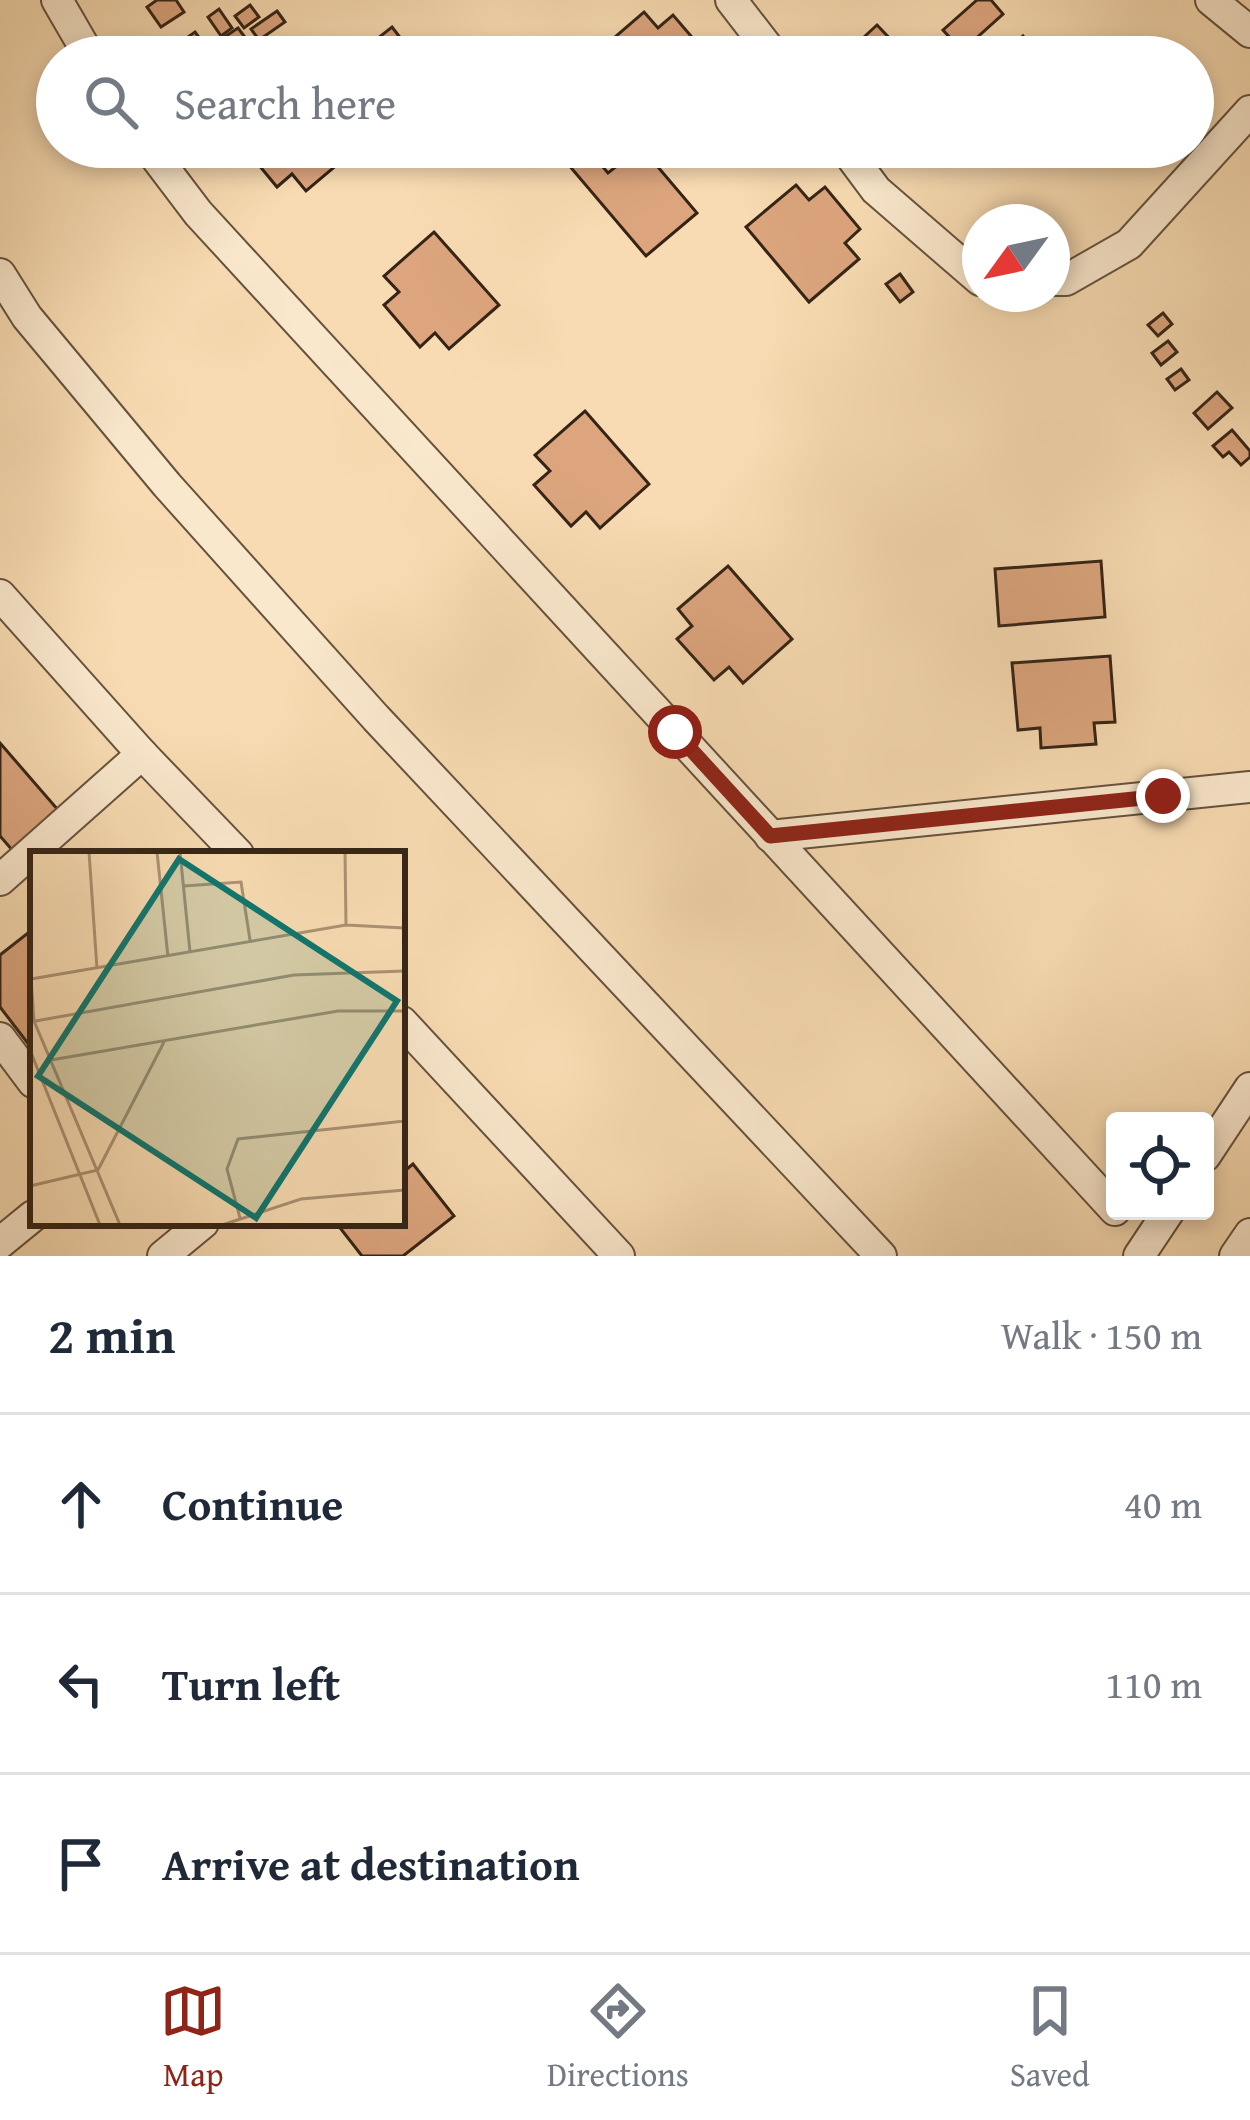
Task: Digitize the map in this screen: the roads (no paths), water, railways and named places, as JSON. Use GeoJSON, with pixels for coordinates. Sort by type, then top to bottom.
{"type":"FeatureCollection","features":[{"type":"Feature","properties":{"kind":"street"},"geometry":{"type":"LineString","coordinates":[[56,0],[77,36]]}},
{"type":"Feature","properties":{"kind":"street"},"geometry":{"type":"LineString","coordinates":[[731,0],[759,36]]}},
{"type":"Feature","properties":{"kind":"street"},"geometry":{"type":"LineString","coordinates":[[1211,0],[1250,32]]}},
{"type":"Feature","properties":{"kind":"street"},"geometry":{"type":"LineString","coordinates":[[1214,151],[1250,111]]}},
{"type":"Feature","properties":{"kind":"street"},"geometry":{"type":"LineString","coordinates":[[164,168],[197,213],[1106,1201]]}},
{"type":"Feature","properties":{"kind":"street"},"geometry":{"type":"LineString","coordinates":[[860,168],[876,190],[962,264]]}},
{"type":"Feature","properties":{"kind":"street"},"geometry":{"type":"LineString","coordinates":[[1070,278],[1129,244],[1198,168]]}},
{"type":"Feature","properties":{"kind":"street"},"geometry":{"type":"LineString","coordinates":[[0,274],[27,317],[166,485],[376,718],[881,1256]]}},
{"type":"Feature","properties":{"kind":"street"},"geometry":{"type":"LineString","coordinates":[[0,595],[235,851]]}},
{"type":"Feature","properties":{"kind":"street"},"geometry":{"type":"LineString","coordinates":[[33,851],[142,754]]}},
{"type":"Feature","properties":{"kind":"street"},"geometry":{"type":"LineString","coordinates":[[770,836],[1250,787]]}},
{"type":"Feature","properties":{"kind":"street"},"geometry":{"type":"LineString","coordinates":[[0,880],[30,853]]}},
{"type":"Feature","properties":{"kind":"street"},"geometry":{"type":"LineString","coordinates":[[0,1039],[30,1078]]}},
{"type":"Feature","properties":{"kind":"street"},"geometry":{"type":"LineString","coordinates":[[409,1042],[619,1256]]}},
{"type":"Feature","properties":{"kind":"street"},"geometry":{"type":"LineString","coordinates":[[1214,1142],[1250,1088]]}},
{"type":"Feature","properties":{"kind":"street"},"geometry":{"type":"LineString","coordinates":[[0,1243],[30,1218]]}},
{"type":"Feature","properties":{"kind":"street"},"geometry":{"type":"LineString","coordinates":[[1121,1220],[1143,1250],[1162,1220]]}},
{"type":"Feature","properties":{"kind":"street"},"geometry":{"type":"LineString","coordinates":[[163,1256],[199,1226]]}},
{"type":"Feature","properties":{"kind":"street"},"geometry":{"type":"LineString","coordinates":[[1235,1256],[1250,1234]]}}]}
